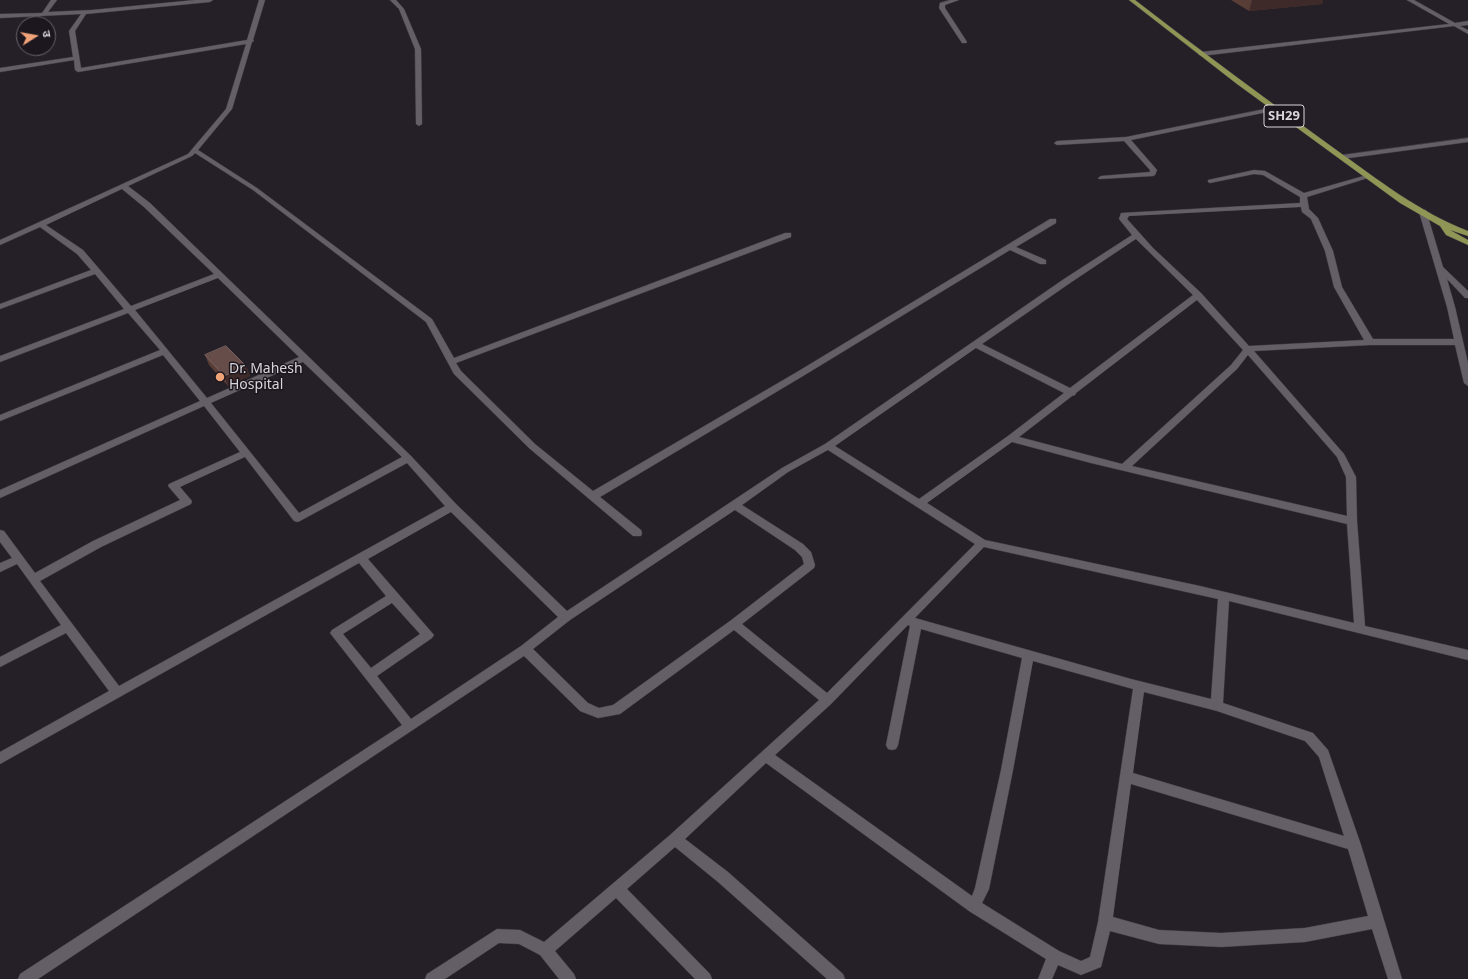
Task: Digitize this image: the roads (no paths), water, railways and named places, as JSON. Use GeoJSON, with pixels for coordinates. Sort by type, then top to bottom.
{"type":"FeatureCollection","features":[{"type":"Feature","properties":{"kind":"main road","name":"SH29"},"geometry":{"type":"LineString","coordinates":[[1132,0],[1275,109],[1403,201],[1442,224],[1468,234]]}},
{"type":"Feature","properties":{"kind":"main road"},"geometry":{"type":"LineString","coordinates":[[1442,224],[1449,233],[1468,243]]}},
{"type":"Feature","properties":{"kind":"street"},"geometry":{"type":"LineString","coordinates":[[43,14],[54,0]]}},
{"type":"Feature","properties":{"kind":"street"},"geometry":{"type":"LineString","coordinates":[[0,16],[84,13],[210,0]]}},
{"type":"Feature","properties":{"kind":"street"},"geometry":{"type":"LineString","coordinates":[[0,243],[190,155],[229,109],[251,41],[262,0]]}},
{"type":"Feature","properties":{"kind":"street"},"geometry":{"type":"LineString","coordinates":[[393,0],[401,9],[418,49],[419,124]]}},
{"type":"Feature","properties":{"kind":"street"},"geometry":{"type":"LineString","coordinates":[[956,0],[942,4],[942,8],[964,42]]}},
{"type":"Feature","properties":{"kind":"street"},"geometry":{"type":"LineString","coordinates":[[1410,0],[1468,32]]}},
{"type":"Feature","properties":{"kind":"street"},"geometry":{"type":"LineString","coordinates":[[84,13],[72,31],[78,70],[251,41]]}},
{"type":"Feature","properties":{"kind":"street"},"geometry":{"type":"LineString","coordinates":[[1202,54],[1468,23]]}},
{"type":"Feature","properties":{"kind":"street"},"geometry":{"type":"LineString","coordinates":[[0,70],[76,58]]}},
{"type":"Feature","properties":{"kind":"street"},"geometry":{"type":"LineString","coordinates":[[1057,143],[1126,139],[1275,109]]}},
{"type":"Feature","properties":{"kind":"street"},"geometry":{"type":"LineString","coordinates":[[1101,178],[1153,174],[1154,170],[1126,139]]}},
{"type":"Feature","properties":{"kind":"street"},"geometry":{"type":"LineString","coordinates":[[1342,157],[1468,140]]}},
{"type":"Feature","properties":{"kind":"street"},"geometry":{"type":"LineString","coordinates":[[194,150],[255,188],[429,321],[457,372],[532,446],[638,533]]}},
{"type":"Feature","properties":{"kind":"street"},"geometry":{"type":"LineString","coordinates":[[1210,181],[1254,172],[1265,173],[1304,201],[1305,210],[1314,218],[1329,251],[1338,286],[1370,342]]}},
{"type":"Feature","properties":{"kind":"street"},"geometry":{"type":"LineString","coordinates":[[1360,629],[1352,521],[1351,477],[1341,456],[1248,349],[1198,295],[1136,236],[1123,219],[1124,215],[1304,201],[1369,176]]}},
{"type":"Feature","properties":{"kind":"street"},"geometry":{"type":"LineString","coordinates":[[123,186],[147,205],[220,275],[408,458],[452,507],[566,617]]}},
{"type":"Feature","properties":{"kind":"street"},"geometry":{"type":"LineString","coordinates":[[1423,212],[1451,307],[1468,383]]}},
{"type":"Feature","properties":{"kind":"street"},"geometry":{"type":"LineString","coordinates":[[593,496],[800,374],[1053,221]]}},
{"type":"Feature","properties":{"kind":"street"},"geometry":{"type":"LineString","coordinates":[[40,224],[80,252],[165,351],[298,518],[408,458]]}},
{"type":"Feature","properties":{"kind":"street"},"geometry":{"type":"LineString","coordinates":[[451,362],[788,235]]}},
{"type":"Feature","properties":{"kind":"street"},"geometry":{"type":"LineString","coordinates":[[25,979],[410,726],[525,649],[566,617],[735,506],[785,470],[828,446],[974,344],[1118,246],[1136,236]]}},
{"type":"Feature","properties":{"kind":"street"},"geometry":{"type":"LineString","coordinates":[[1010,247],[1043,262]]}},
{"type":"Feature","properties":{"kind":"street"},"geometry":{"type":"LineString","coordinates":[[1439,268],[1468,296]]}},
{"type":"Feature","properties":{"kind":"street"},"geometry":{"type":"LineString","coordinates":[[0,307],[96,272]]}},
{"type":"Feature","properties":{"kind":"street"},"geometry":{"type":"LineString","coordinates":[[0,359],[220,275]]}},
{"type":"Feature","properties":{"kind":"street"},"geometry":{"type":"LineString","coordinates":[[920,503],[1072,393],[1198,295]]}},
{"type":"Feature","properties":{"kind":"street"},"geometry":{"type":"LineString","coordinates":[[1124,468],[1234,367],[1248,349],[1370,342],[1458,342]]}},
{"type":"Feature","properties":{"kind":"street"},"geometry":{"type":"LineString","coordinates":[[974,344],[1072,393]]}},
{"type":"Feature","properties":{"kind":"street"},"geometry":{"type":"LineString","coordinates":[[0,418],[165,351]]}},
{"type":"Feature","properties":{"kind":"street"},"geometry":{"type":"LineString","coordinates":[[0,494],[304,358]]}},
{"type":"Feature","properties":{"kind":"street"},"geometry":{"type":"LineString","coordinates":[[1011,438],[1124,468],[1352,521]]}},
{"type":"Feature","properties":{"kind":"street"},"geometry":{"type":"LineString","coordinates":[[828,446],[982,543],[1224,596],[1468,655]]}},
{"type":"Feature","properties":{"kind":"street"},"geometry":{"type":"LineString","coordinates":[[34,579],[97,544],[187,501],[173,486],[246,453]]}},
{"type":"Feature","properties":{"kind":"street"},"geometry":{"type":"LineString","coordinates":[[525,649],[584,707],[598,713],[616,710],[734,624],[810,565],[807,555],[799,547],[735,506]]}},
{"type":"Feature","properties":{"kind":"street"},"geometry":{"type":"LineString","coordinates":[[0,758],[452,507]]}},
{"type":"Feature","properties":{"kind":"street"},"geometry":{"type":"LineString","coordinates":[[0,534],[117,693]]}},
{"type":"Feature","properties":{"kind":"street"},"geometry":{"type":"LineString","coordinates":[[545,950],[675,839],[911,622],[982,543]]}},
{"type":"Feature","properties":{"kind":"street"},"geometry":{"type":"LineString","coordinates":[[361,558],[393,597],[428,635],[369,675]]}},
{"type":"Feature","properties":{"kind":"street"},"geometry":{"type":"LineString","coordinates":[[0,568],[18,559]]}},
{"type":"Feature","properties":{"kind":"street"},"geometry":{"type":"LineString","coordinates":[[1217,706],[1224,596]]}},
{"type":"Feature","properties":{"kind":"street"},"geometry":{"type":"LineString","coordinates":[[393,597],[336,633],[410,726]]}},
{"type":"Feature","properties":{"kind":"street"},"geometry":{"type":"LineString","coordinates":[[911,622],[1028,656],[1217,706],[1309,737],[1324,754],[1378,921],[1395,979]]}},
{"type":"Feature","properties":{"kind":"street"},"geometry":{"type":"LineString","coordinates":[[892,745],[911,622]]}},
{"type":"Feature","properties":{"kind":"street"},"geometry":{"type":"LineString","coordinates":[[734,624],[827,700]]}},
{"type":"Feature","properties":{"kind":"street"},"geometry":{"type":"LineString","coordinates":[[0,662],[69,626]]}},
{"type":"Feature","properties":{"kind":"street"},"geometry":{"type":"LineString","coordinates":[[974,906],[984,882],[1028,656]]}},
{"type":"Feature","properties":{"kind":"street"},"geometry":{"type":"LineString","coordinates":[[766,756],[974,906],[1054,956],[1081,968],[1096,962],[1105,922],[1139,686]]}},
{"type":"Feature","properties":{"kind":"street"},"geometry":{"type":"LineString","coordinates":[[1126,777],[1354,845]]}},
{"type":"Feature","properties":{"kind":"street"},"geometry":{"type":"LineString","coordinates":[[675,839],[723,877],[838,979]]}},
{"type":"Feature","properties":{"kind":"street"},"geometry":{"type":"LineString","coordinates":[[617,889],[705,979]]}},
{"type":"Feature","properties":{"kind":"street"},"geometry":{"type":"LineString","coordinates":[[1105,922],[1159,937],[1221,940],[1305,935],[1378,921]]}},
{"type":"Feature","properties":{"kind":"street"},"geometry":{"type":"LineString","coordinates":[[432,979],[497,936],[520,937],[545,950],[569,979]]}},
{"type":"Feature","properties":{"kind":"street"},"geometry":{"type":"LineString","coordinates":[[1045,979],[1054,956]]}},
{"type":"Feature","properties":{"kind":"place","name":"Dr. Mahesh Hospital"},"geometry":{"type":"Point","coordinates":[220,377]}}]}
